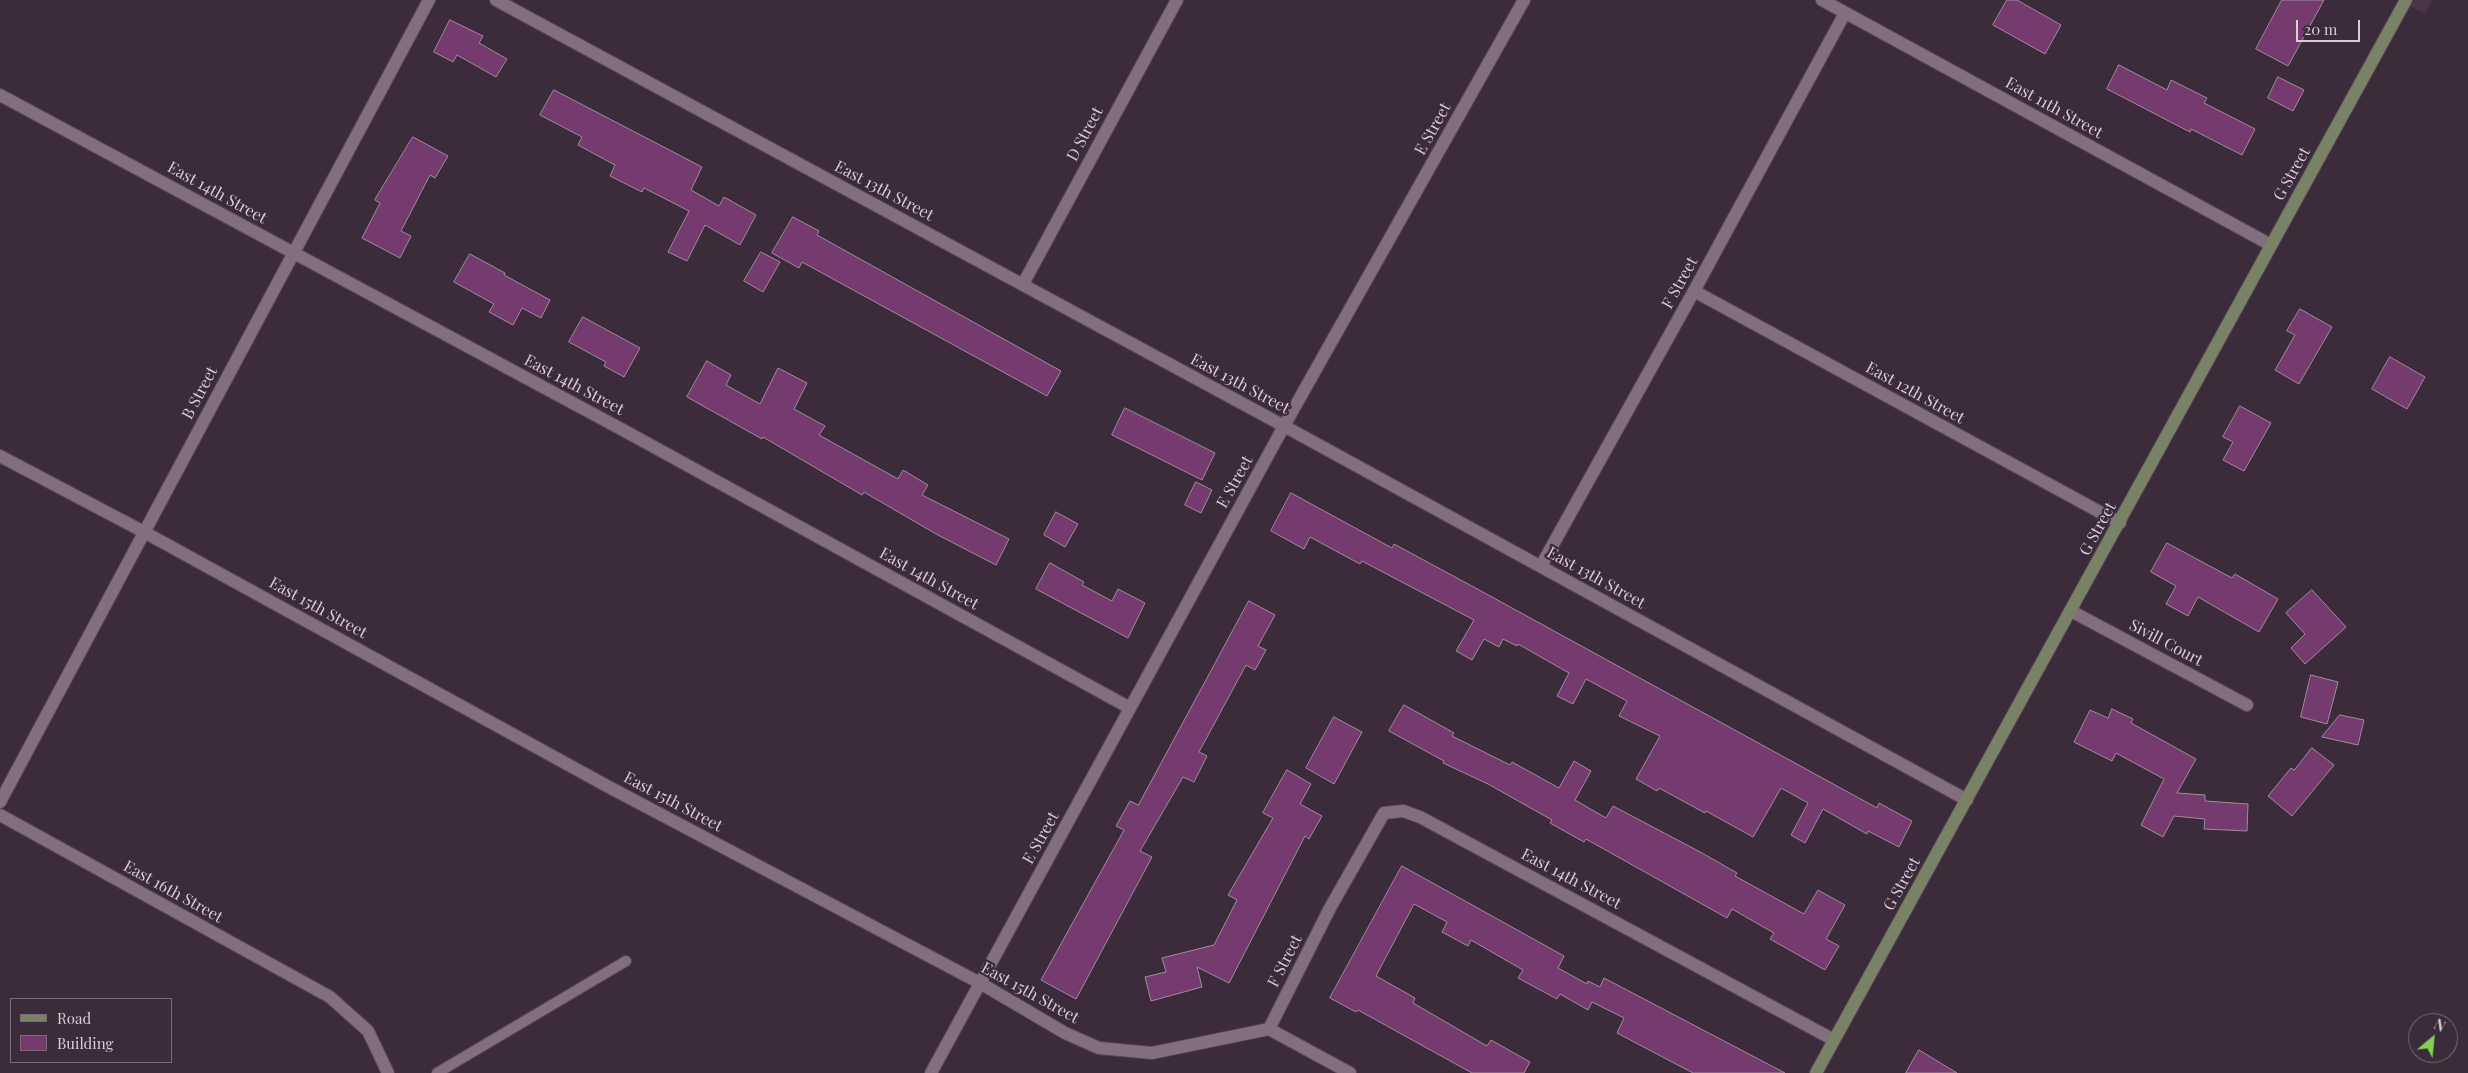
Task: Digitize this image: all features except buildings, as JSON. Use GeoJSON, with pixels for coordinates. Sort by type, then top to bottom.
{"type":"FeatureCollection","features":[{"type":"Feature","properties":{"kind":"main road","name":"G Street"},"geometry":{"type":"LineString","coordinates":[[1816,1073],[2406,0]]}},
{"type":"Feature","properties":{"kind":"street","name":"B Street"},"geometry":{"type":"LineString","coordinates":[[0,802],[429,0]]}},
{"type":"Feature","properties":{"kind":"street","name":"East 13th Street"},"geometry":{"type":"LineString","coordinates":[[496,0],[1023,284],[1967,800]]}},
{"type":"Feature","properties":{"kind":"street","name":"E Street"},"geometry":{"type":"LineString","coordinates":[[980,983],[1284,426],[1524,0]]}},
{"type":"Feature","properties":{"kind":"street","name":"East 11th Street"},"geometry":{"type":"LineString","coordinates":[[1822,0],[2271,245]]}},
{"type":"Feature","properties":{"kind":"street","name":"D Street"},"geometry":{"type":"LineString","coordinates":[[1023,284],[1172,2]]}},
{"type":"Feature","properties":{"kind":"street","name":"F Street"},"geometry":{"type":"LineString","coordinates":[[1540,566],[1694,291],[1845,12]]}},
{"type":"Feature","properties":{"kind":"street","name":"East 14th Street"},"geometry":{"type":"LineString","coordinates":[[0,94],[641,439],[1130,708]]}},
{"type":"Feature","properties":{"kind":"street","name":"East 12th Street"},"geometry":{"type":"LineString","coordinates":[[1694,291],[2120,523]]}},
{"type":"Feature","properties":{"kind":"street","name":"East 15th Street"},"geometry":{"type":"LineString","coordinates":[[0,456],[144,532],[607,786],[980,983],[1065,1032],[1099,1048],[1152,1053],[1269,1029]]}},
{"type":"Feature","properties":{"kind":"street","name":"Sivill Court"},"geometry":{"type":"LineString","coordinates":[[2071,611],[2247,704]]}},
{"type":"Feature","properties":{"kind":"street","name":"East 14th Street"},"geometry":{"type":"LineString","coordinates":[[1330,908],[1384,814],[1403,811],[1420,816],[1834,1040]]}},
{"type":"Feature","properties":{"kind":"street","name":"East 16th Street"},"geometry":{"type":"LineString","coordinates":[[0,815],[330,997],[368,1031],[388,1073]]}},
{"type":"Feature","properties":{"kind":"street","name":"F Street"},"geometry":{"type":"LineString","coordinates":[[1269,1029],[1330,908]]}},
{"type":"Feature","properties":{"kind":"street"},"geometry":{"type":"LineString","coordinates":[[931,1073],[980,983]]}},
{"type":"Feature","properties":{"kind":"street"},"geometry":{"type":"LineString","coordinates":[[1269,1029],[1350,1073]]}},
{"type":"Feature","properties":{"kind":"lane"},"geometry":{"type":"LineString","coordinates":[[436,1073],[626,962]]}},
{"type":"Feature","properties":{"kind":"shaded area"},"geometry":{"type":"Polygon","coordinates":[[[2399,0],[2433,0],[2425,14],[2399,0]]]}}]}
